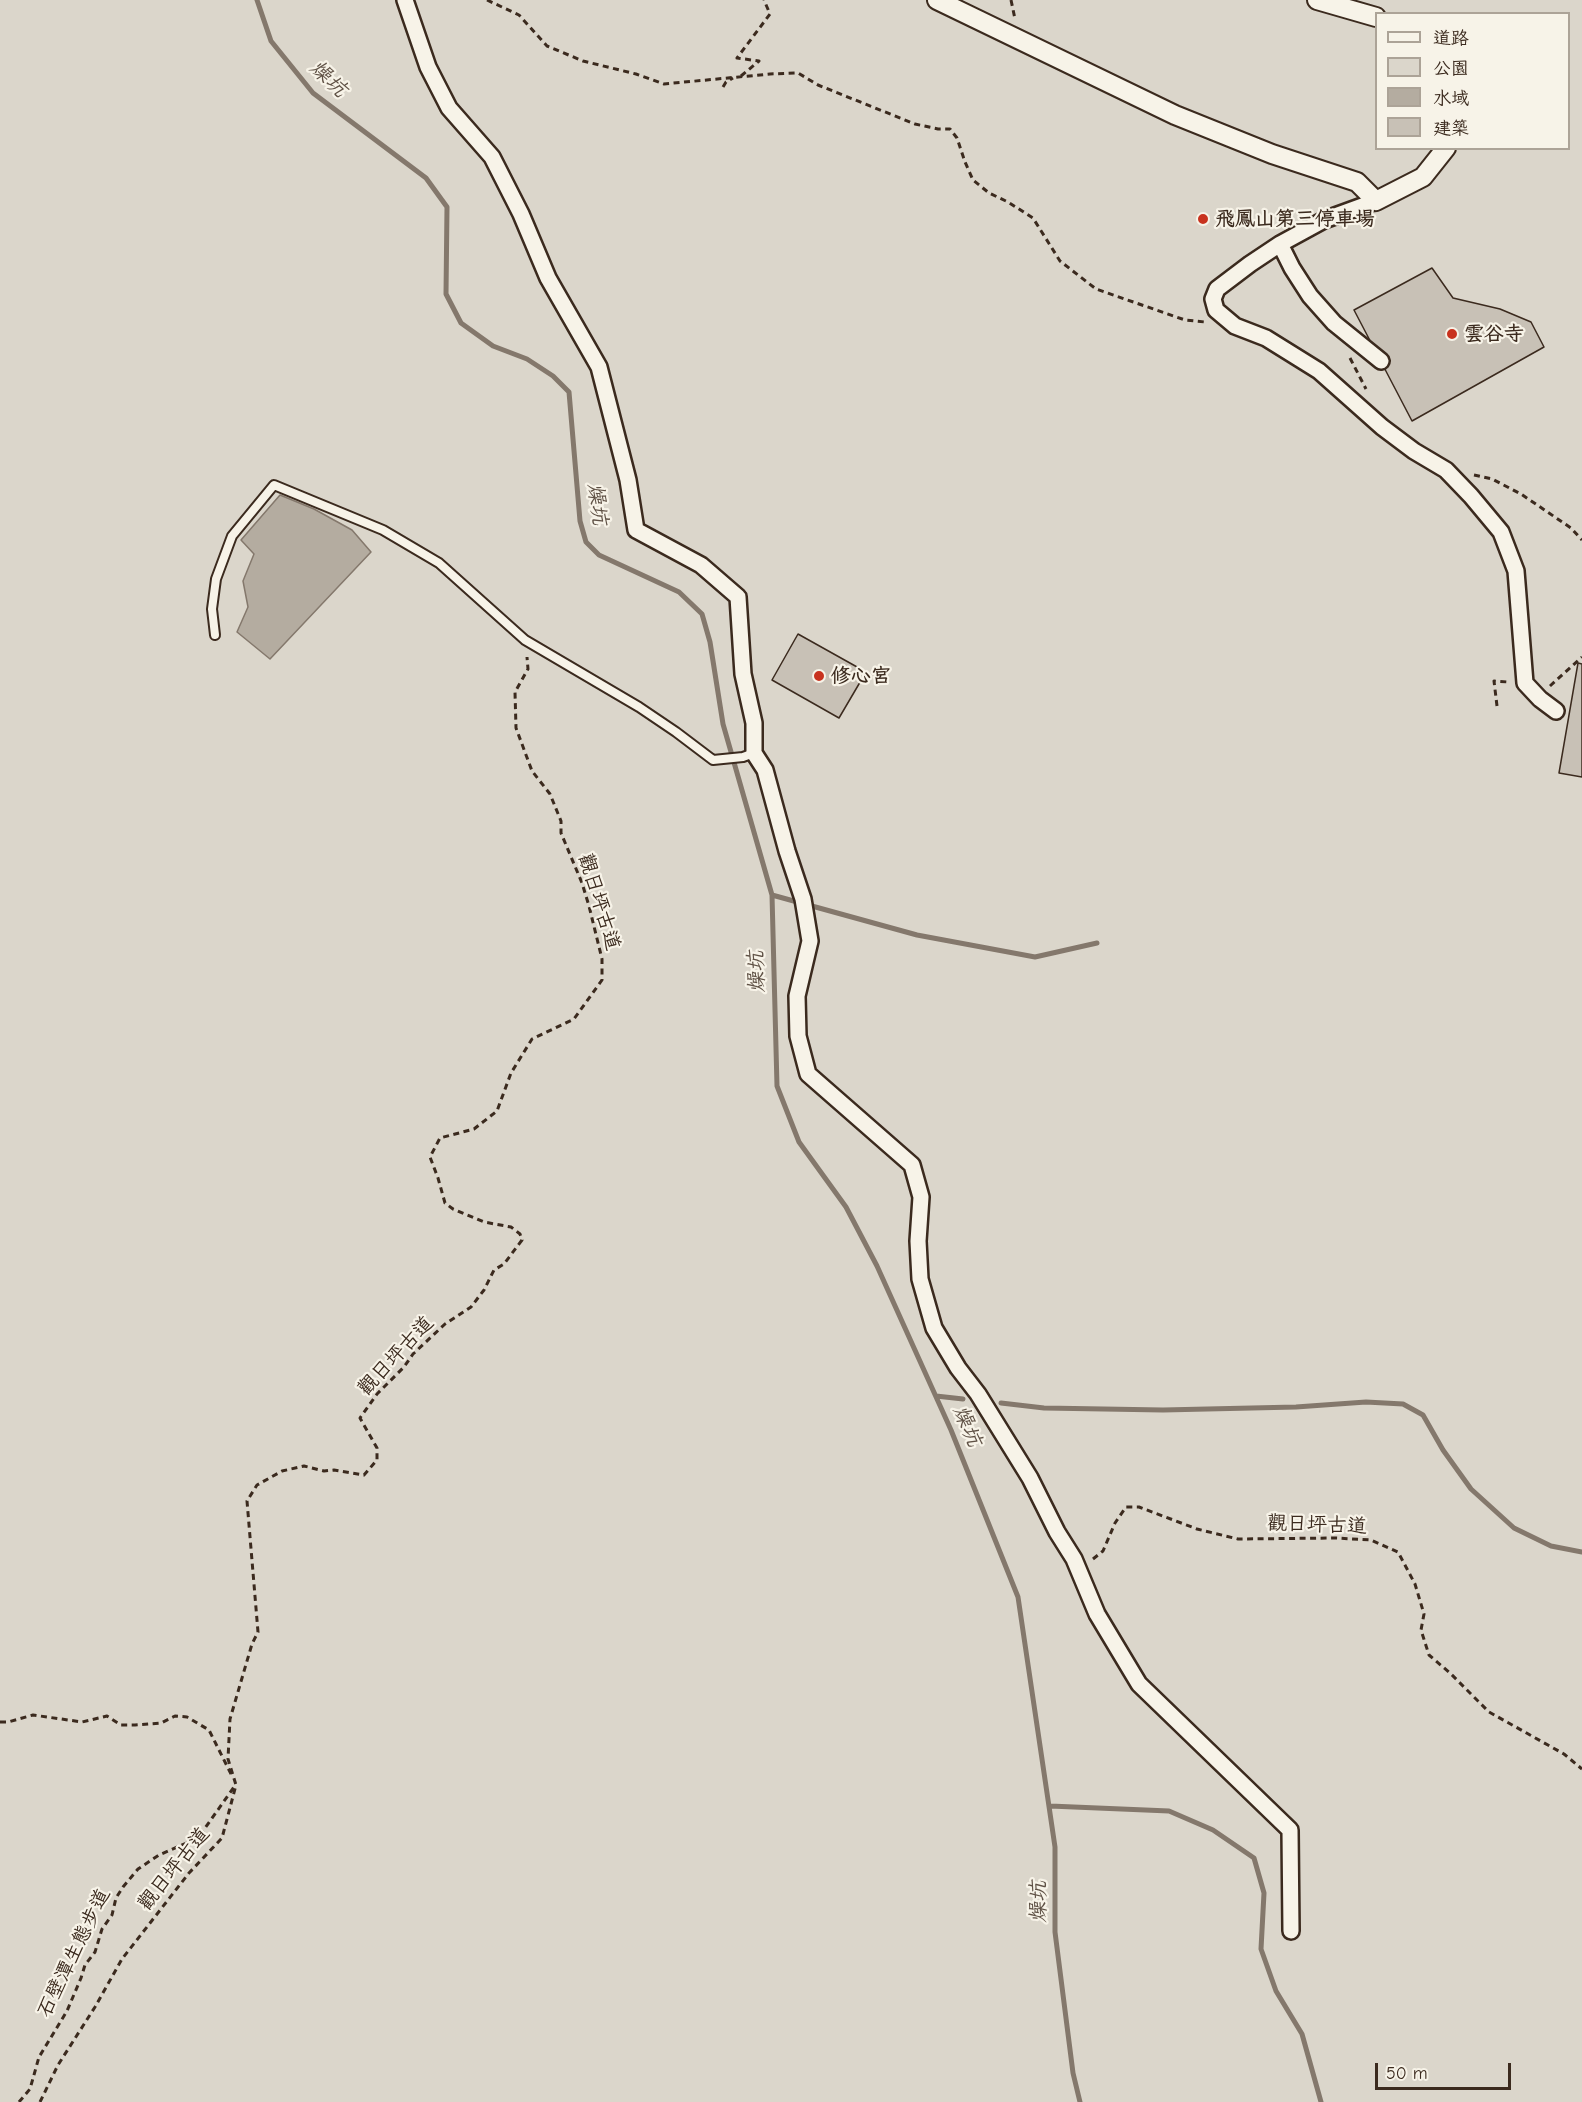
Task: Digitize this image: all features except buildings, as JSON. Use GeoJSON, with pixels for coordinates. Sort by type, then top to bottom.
{"type":"FeatureCollection","features":[{"type":"Feature","properties":{"kind":"street"},"geometry":{"type":"LineString","coordinates":[[405,0],[428,67],[449,108],[492,158],[548,278],[599,367],[628,480],[636,530],[701,565],[738,597],[743,674],[753,723],[749,755],[765,770],[805,909],[810,941],[797,996],[798,1036],[808,1074],[912,1165],[921,1197],[918,1241],[920,1278],[934,1328],[1030,1479],[1057,1532],[1074,1559],[1097,1614],[1139,1684],[1290,1830],[1291,1930]]}},
{"type":"Feature","properties":{"kind":"street"},"geometry":{"type":"LineString","coordinates":[[937,0],[1175,115],[1272,154],[1358,182],[1376,201]]}},
{"type":"Feature","properties":{"kind":"street"},"geometry":{"type":"LineString","coordinates":[[1317,0],[1375,16]]}},
{"type":"Feature","properties":{"kind":"street"},"geometry":{"type":"LineString","coordinates":[[1444,150],[1423,177],[1376,201],[1324,220],[1280,244],[1218,289],[1213,299],[1216,310],[1235,326],[1266,338],[1319,371],[1382,427],[1414,451],[1446,470],[1501,532],[1516,572],[1528,686],[1556,711]]}},
{"type":"Feature","properties":{"kind":"street"},"geometry":{"type":"LineString","coordinates":[[1280,244],[1310,296],[1334,323],[1381,361]]}},
{"type":"Feature","properties":{"kind":"lane"},"geometry":{"type":"LineString","coordinates":[[215,635],[212,609],[216,579],[232,536],[274,485],[383,530],[439,563],[525,640],[639,707],[713,760],[749,755]]}},
{"type":"Feature","properties":{"kind":"path"},"geometry":{"type":"LineString","coordinates":[[487,0],[519,15],[547,46],[583,61],[636,74],[664,84],[798,73],[818,85],[915,124],[950,129],[957,138],[964,162],[973,180],[989,193],[1033,218],[1060,261],[1096,289],[1185,320],[1235,326]]}},
{"type":"Feature","properties":{"kind":"path"},"geometry":{"type":"LineString","coordinates":[[723,87],[726,82],[759,61],[736,58],[770,14],[764,0]]}},
{"type":"Feature","properties":{"kind":"path"},"geometry":{"type":"LineString","coordinates":[[1346,349],[1369,394]]}},
{"type":"Feature","properties":{"kind":"path"},"geometry":{"type":"LineString","coordinates":[[1446,470],[1492,479],[1521,494],[1571,528],[1582,540]]}},
{"type":"Feature","properties":{"kind":"path","name":"觀日坪古道"},"geometry":{"type":"LineString","coordinates":[[40,2102],[58,2065],[122,1959],[189,1873],[222,1838],[236,1785],[228,1759],[230,1719],[252,1644],[258,1632],[258,1614],[253,1597],[248,1501],[257,1485],[282,1471],[304,1466],[324,1471],[334,1470],[364,1475],[377,1460],[377,1448],[360,1418],[377,1394],[404,1367],[413,1354],[445,1324],[471,1307],[484,1290],[494,1270],[504,1264],[522,1240],[520,1234],[511,1227],[484,1222],[453,1209],[445,1203],[430,1156],[440,1138],[474,1129],[497,1111],[511,1073],[532,1039],[574,1019],[602,980],[602,959],[589,906],[561,833],[561,821],[550,794],[532,771],[516,728],[515,692],[528,669],[525,640]]}},
{"type":"Feature","properties":{"kind":"path"},"geometry":{"type":"LineString","coordinates":[[1497,706],[1494,681],[1528,686],[1551,686],[1582,657]]}},
{"type":"Feature","properties":{"kind":"path","name":"觀日坪古道"},"geometry":{"type":"LineString","coordinates":[[1078,1572],[1103,1551],[1115,1523],[1126,1506],[1139,1506],[1197,1529],[1238,1539],[1371,1540],[1398,1552],[1415,1584],[1424,1614],[1421,1630],[1429,1655],[1489,1712],[1563,1754],[1582,1769]]}},
{"type":"Feature","properties":{"kind":"path"},"geometry":{"type":"LineString","coordinates":[[0,1722],[33,1715],[82,1722],[107,1716],[121,1725],[161,1723],[175,1716],[187,1718],[209,1730],[236,1785]]}},
{"type":"Feature","properties":{"kind":"path","name":"石壁潭生態步道"},"geometry":{"type":"LineString","coordinates":[[20,2102],[30,2089],[39,2057],[67,2010],[84,1965],[95,1952],[102,1929],[112,1916],[116,1898],[123,1887],[138,1869],[159,1855],[198,1838],[236,1785]]}},
{"type":"Feature","properties":{"kind":"green space"},"geometry":{"type":"Polygon","coordinates":[[[0,0],[1582,0],[1582,2102],[0,2102],[0,0]]]}},
{"type":"Feature","properties":{"kind":"water"},"geometry":{"type":"Polygon","coordinates":[[[280,495],[314,509],[352,530],[371,552],[270,659],[237,632],[248,607],[243,581],[254,554],[241,540],[280,495]]]}},
{"type":"Feature","properties":{"kind":"waterway","name":"燥坑"},"geometry":{"type":"LineString","coordinates":[[257,0],[271,41],[313,93],[426,178],[447,207],[446,294],[461,323],[493,346],[527,359],[553,376],[569,392],[580,521],[586,542],[599,555],[679,592],[702,614],[710,642],[723,724],[772,895],[777,1086],[799,1142],[846,1207],[877,1266],[951,1430],[1018,1597],[1055,1847],[1055,1932],[1073,2073],[1080,2102]]}},
{"type":"Feature","properties":{"kind":"waterway"},"geometry":{"type":"LineString","coordinates":[[772,895],[917,935],[1035,957],[1097,943]]}},
{"type":"Feature","properties":{"kind":"waterway"},"geometry":{"type":"LineString","coordinates":[[936,1396],[963,1399]]}},
{"type":"Feature","properties":{"kind":"waterway"},"geometry":{"type":"LineString","coordinates":[[1001,1403],[1044,1408],[1163,1410],[1296,1407],[1366,1402],[1403,1404],[1423,1415],[1443,1450],[1471,1489],[1514,1528],[1551,1546],[1582,1552]]}},
{"type":"Feature","properties":{"kind":"waterway"},"geometry":{"type":"LineString","coordinates":[[1050,1806],[1169,1811],[1213,1830],[1254,1858],[1264,1893],[1261,1949],[1276,1991],[1302,2034],[1321,2102]]}},
{"type":"Feature","properties":{"kind":"place","name":"飛鳳山第三停車場"},"geometry":{"type":"Point","coordinates":[1203,219]}},
{"type":"Feature","properties":{"kind":"place","name":"雲谷寺"},"geometry":{"type":"Point","coordinates":[1452,334]}},
{"type":"Feature","properties":{"kind":"place","name":"修心宮"},"geometry":{"type":"Point","coordinates":[819,676]}}]}
